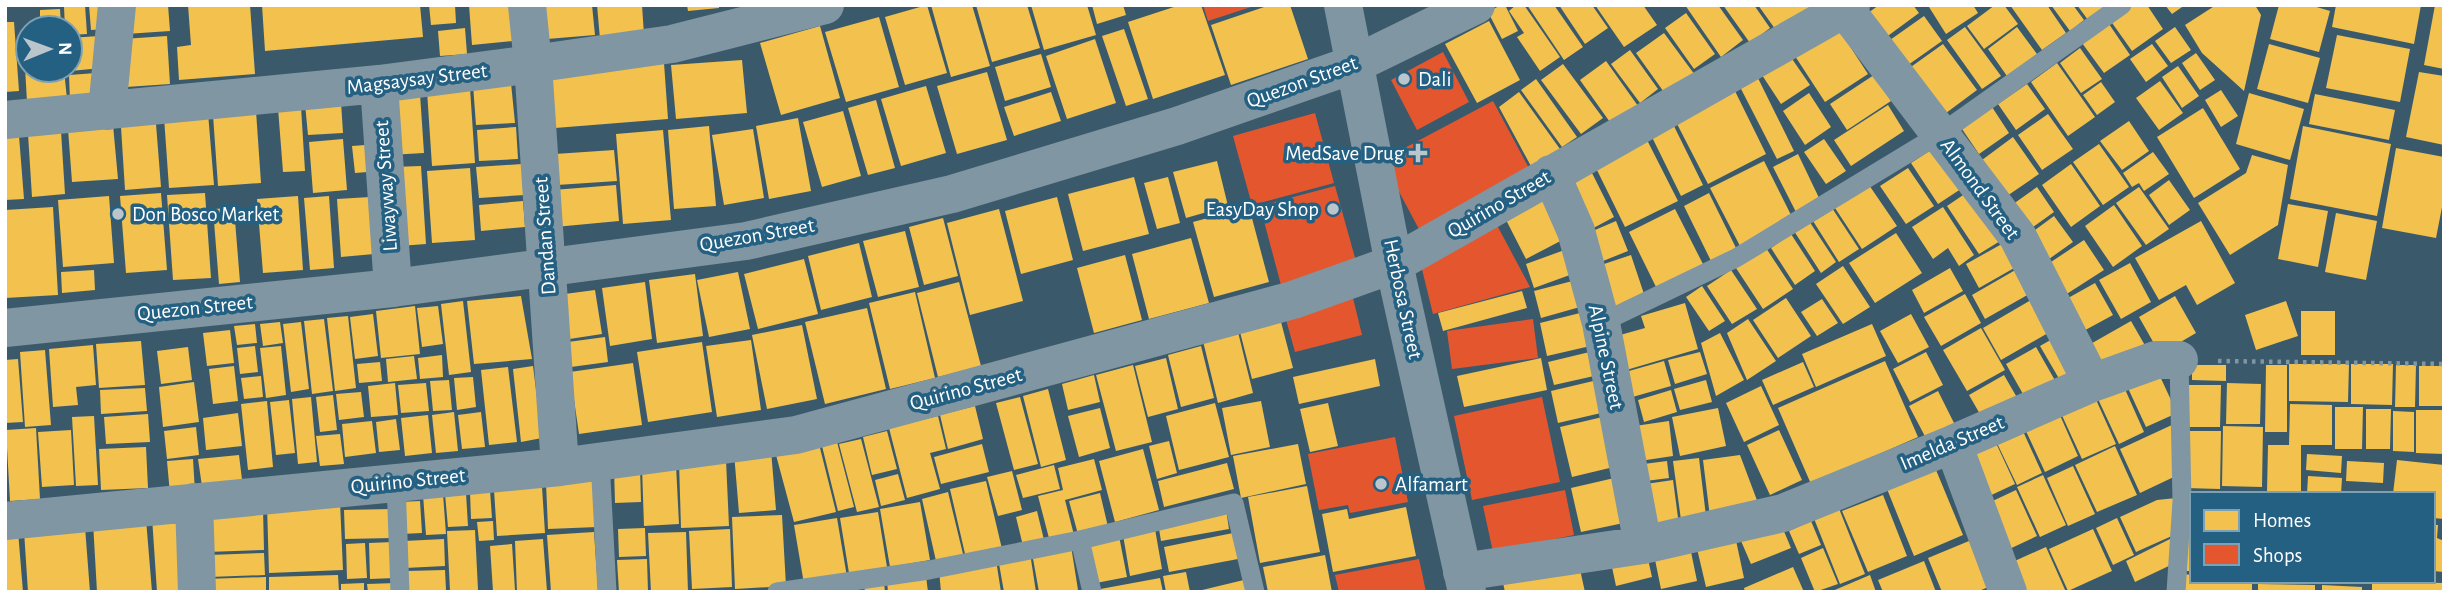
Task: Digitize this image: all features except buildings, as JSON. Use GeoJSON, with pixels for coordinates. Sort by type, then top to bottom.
{"type":"FeatureCollection","features":[{"type":"Feature","properties":{"kind":"street"},"geometry":{"type":"LineString","coordinates":[[107,111],[117,5]]}},
{"type":"Feature","properties":{"kind":"street","name":"Dandan Street"},"geometry":{"type":"LineString","coordinates":[[527,5],[560,467]]}},
{"type":"Feature","properties":{"kind":"street","name":"Herbosa Street"},"geometry":{"type":"LineString","coordinates":[[1343,5],[1394,264],[1464,582]]}},
{"type":"Feature","properties":{"kind":"street","name":"Quezon Street"},"geometry":{"type":"LineString","coordinates":[[5,328],[393,288],[746,241],[951,194],[1177,126],[1355,64],[1476,5]]}},
{"type":"Feature","properties":{"kind":"street","name":"Magsaysay Street"},"geometry":{"type":"LineString","coordinates":[[5,120],[379,84],[533,64],[672,44],[817,6]]}},
{"type":"Feature","properties":{"kind":"street","name":"Almond Street"},"geometry":{"type":"LineString","coordinates":[[1848,7],[2018,237],[2092,383]]}},
{"type":"Feature","properties":{"kind":"street","name":"Quirino Street"},"geometry":{"type":"LineString","coordinates":[[5,521],[560,467],[796,435],[1293,300],[1394,264],[1848,7]]}},
{"type":"Feature","properties":{"kind":"street","name":"Liwayway Street"},"geometry":{"type":"LineString","coordinates":[[379,84],[393,288]]}},
{"type":"Feature","properties":{"kind":"street","name":"Alpine Street"},"geometry":{"type":"LineString","coordinates":[[1551,174],[1576,231],[1601,323],[1643,544]]}},
{"type":"Feature","properties":{"kind":"street","name":"Imelda Street"},"geometry":{"type":"LineString","coordinates":[[1464,582],[1783,513],[1953,444],[2092,383],[2156,360],[2179,360]]}},
{"type":"Feature","properties":{"kind":"street"},"geometry":{"type":"LineString","coordinates":[[1953,444],[2008,592]]}},
{"type":"Feature","properties":{"kind":"street"},"geometry":{"type":"LineString","coordinates":[[194,502],[197,592]]}},
{"type":"Feature","properties":{"kind":"lane"},"geometry":{"type":"LineString","coordinates":[[1601,323],[1735,258],[1940,134],[2122,5]]}},
{"type":"Feature","properties":{"kind":"lane"},"geometry":{"type":"LineString","coordinates":[[2176,592],[2182,501],[2179,360]]}},
{"type":"Feature","properties":{"kind":"lane"},"geometry":{"type":"LineString","coordinates":[[600,460],[607,592]]}},
{"type":"Feature","properties":{"kind":"lane"},"geometry":{"type":"LineString","coordinates":[[396,482],[400,592]]}},
{"type":"Feature","properties":{"kind":"lane"},"geometry":{"type":"LineString","coordinates":[[777,592],[929,570],[1080,540],[1234,503],[1255,592]]}},
{"type":"Feature","properties":{"kind":"lane"},"geometry":{"type":"LineString","coordinates":[[1080,540],[1092,592]]}},
{"type":"Feature","properties":{"kind":"path"},"geometry":{"type":"LineString","coordinates":[[2179,360],[2444,364]]}},
{"type":"Feature","properties":{"kind":"place","name":"Dali"},"geometry":{"type":"Point","coordinates":[1404,79]}},
{"type":"Feature","properties":{"kind":"place","name":"MedSave Drug"},"geometry":{"type":"Point","coordinates":[1418,153]}},
{"type":"Feature","properties":{"kind":"place","name":"EasyDay Shop"},"geometry":{"type":"Point","coordinates":[1333,209]}},
{"type":"Feature","properties":{"kind":"place","name":"Don Bosco Market"},"geometry":{"type":"Point","coordinates":[118,214]}},
{"type":"Feature","properties":{"kind":"place","name":"Alfamart"},"geometry":{"type":"Point","coordinates":[1381,484]}}]}
